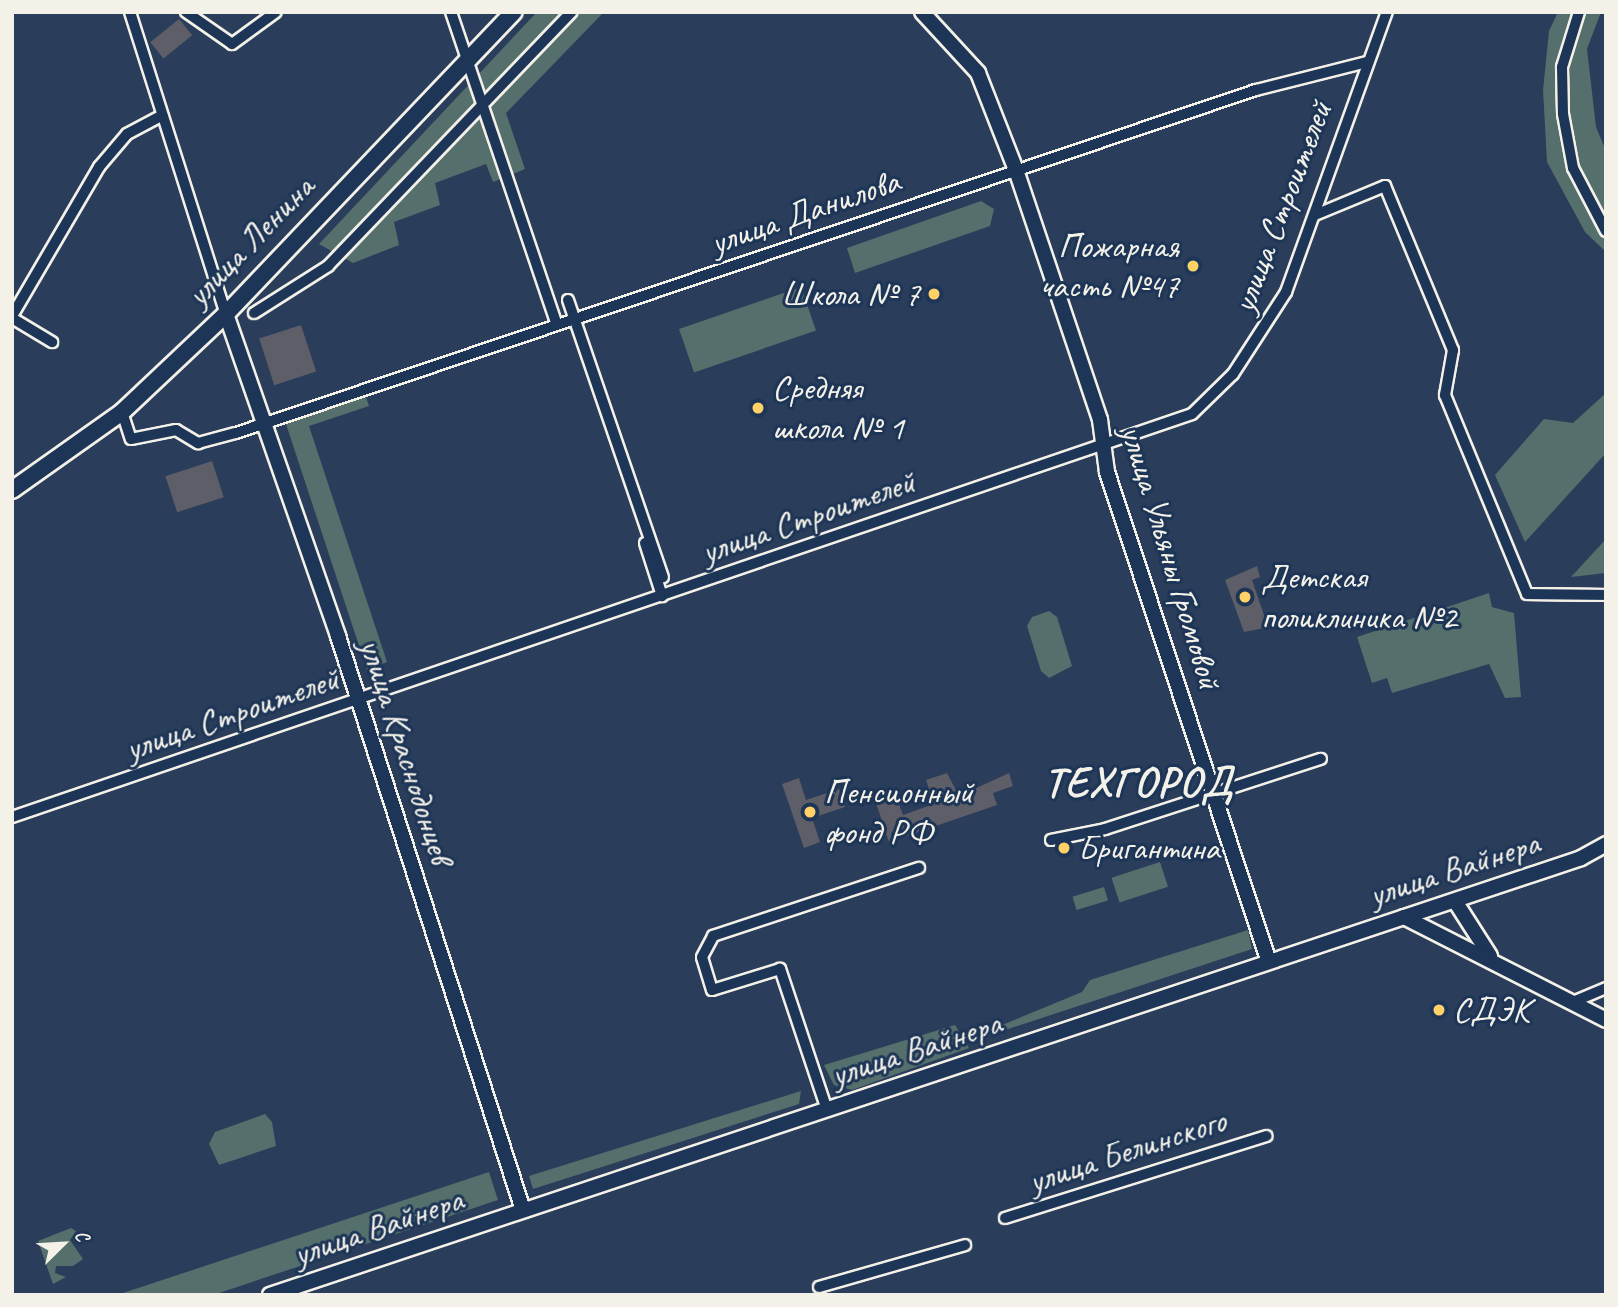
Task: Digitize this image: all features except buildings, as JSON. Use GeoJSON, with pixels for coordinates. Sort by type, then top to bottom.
{"type":"FeatureCollection","features":[{"type":"Feature","properties":{"kind":"main road","name":"улица Ленина"},"geometry":{"type":"LineString","coordinates":[[12,490],[122,412],[226,314],[514,12]]}},
{"type":"Feature","properties":{"kind":"street"},"geometry":{"type":"LineString","coordinates":[[130,12],[226,314]]}},
{"type":"Feature","properties":{"kind":"street"},"geometry":{"type":"LineString","coordinates":[[186,12],[232,44],[276,12]]}},
{"type":"Feature","properties":{"kind":"street"},"geometry":{"type":"LineString","coordinates":[[451,12],[517,195],[557,325]]}},
{"type":"Feature","properties":{"kind":"street"},"geometry":{"type":"LineString","coordinates":[[254,313],[328,266],[572,12]]}},
{"type":"Feature","properties":{"kind":"street","name":"улица Ульяны Громовой"},"geometry":{"type":"LineString","coordinates":[[922,12],[978,72],[1016,170],[1100,420],[1107,472],[1269,962]]}},
{"type":"Feature","properties":{"kind":"street","name":"улица Строителей"},"geometry":{"type":"LineString","coordinates":[[12,817],[1104,448],[1192,414],[1233,374],[1286,292],[1387,12]]}},
{"type":"Feature","properties":{"kind":"street"},"geometry":{"type":"LineString","coordinates":[[1579,12],[1562,67],[1563,114],[1573,168],[1606,231]]}},
{"type":"Feature","properties":{"kind":"street","name":"улица Данилова"},"geometry":{"type":"LineString","coordinates":[[122,412],[131,439],[176,430],[198,443],[264,424],[1256,90],[1367,62]]}},
{"type":"Feature","properties":{"kind":"street"},"geometry":{"type":"LineString","coordinates":[[52,342],[12,317],[99,167],[127,134],[162,115]]}},
{"type":"Feature","properties":{"kind":"street"},"geometry":{"type":"LineString","coordinates":[[1315,215],[1385,186],[1453,349],[1445,395],[1527,594],[1606,594]]}},
{"type":"Feature","properties":{"kind":"street"},"geometry":{"type":"LineString","coordinates":[[568,300],[662,596]]}},
{"type":"Feature","properties":{"kind":"street","name":"улица Краснодонцев"},"geometry":{"type":"LineString","coordinates":[[226,314],[358,701],[523,1210]]}},
{"type":"Feature","properties":{"kind":"street"},"geometry":{"type":"LineString","coordinates":[[573,319],[663,577]]}},
{"type":"Feature","properties":{"kind":"street"},"geometry":{"type":"LineString","coordinates":[[1051,840],[1105,829],[1321,760]]}},
{"type":"Feature","properties":{"kind":"street","name":"улица Вайнера"},"geometry":{"type":"LineString","coordinates":[[1581,858],[1606,844]]}},
{"type":"Feature","properties":{"kind":"street","name":"улица Вайнера"},"geometry":{"type":"LineString","coordinates":[[270,1295],[1606,851]]}},
{"type":"Feature","properties":{"kind":"street"},"geometry":{"type":"LineString","coordinates":[[827,1110],[780,968],[712,990],[702,957],[713,936],[919,868]]}},
{"type":"Feature","properties":{"kind":"street"},"geometry":{"type":"LineString","coordinates":[[1455,901],[1471,934],[1496,963]]}},
{"type":"Feature","properties":{"kind":"street"},"geometry":{"type":"LineString","coordinates":[[1404,917],[1606,1020]]}},
{"type":"Feature","properties":{"kind":"street"},"geometry":{"type":"LineString","coordinates":[[1573,1002],[1606,988]]}},
{"type":"Feature","properties":{"kind":"street","name":"улица Белинского"},"geometry":{"type":"LineString","coordinates":[[1005,1219],[1266,1136]]}},
{"type":"Feature","properties":{"kind":"street"},"geometry":{"type":"LineString","coordinates":[[819,1287],[965,1245]]}},
{"type":"Feature","properties":{"kind":"green space"},"geometry":{"type":"Polygon","coordinates":[[[537,12],[604,12],[506,113],[525,169],[493,182],[486,164],[435,183],[440,205],[394,222],[399,245],[353,263],[319,244],[537,12]]]}},
{"type":"Feature","properties":{"kind":"green space"},"geometry":{"type":"Polygon","coordinates":[[[1558,12],[1601,12],[1587,49],[1596,127],[1606,151],[1606,252],[1585,232],[1547,162],[1543,90],[1549,31],[1558,12]]]}},
{"type":"Feature","properties":{"kind":"green space"},"geometry":{"type":"Polygon","coordinates":[[[981,201],[994,209],[990,226],[855,273],[847,248],[981,201]]]}},
{"type":"Feature","properties":{"kind":"green space"},"geometry":{"type":"Polygon","coordinates":[[[801,287],[816,330],[694,372],[679,329],[801,287]]]}},
{"type":"Feature","properties":{"kind":"green space"},"geometry":{"type":"Polygon","coordinates":[[[1606,393],[1606,453],[1525,542],[1495,475],[1544,419],[1573,423],[1606,393]]]}},
{"type":"Feature","properties":{"kind":"green space"},"geometry":{"type":"Polygon","coordinates":[[[365,394],[369,406],[309,426],[387,662],[367,670],[286,424],[365,394]]]}},
{"type":"Feature","properties":{"kind":"green space"},"geometry":{"type":"Polygon","coordinates":[[[1606,539],[1606,573],[1571,577],[1606,539]]]}},
{"type":"Feature","properties":{"kind":"green space"},"geometry":{"type":"Polygon","coordinates":[[[1489,593],[1492,607],[1514,613],[1521,697],[1505,698],[1489,664],[1392,693],[1387,678],[1372,683],[1357,637],[1489,593]]]}},
{"type":"Feature","properties":{"kind":"green space"},"geometry":{"type":"Polygon","coordinates":[[[1049,611],[1057,617],[1072,666],[1049,678],[1041,671],[1027,626],[1032,617],[1049,611]]]}},
{"type":"Feature","properties":{"kind":"green space"},"geometry":{"type":"Polygon","coordinates":[[[1160,862],[1168,887],[1120,902],[1111,878],[1160,862]]]}},
{"type":"Feature","properties":{"kind":"green space"},"geometry":{"type":"Polygon","coordinates":[[[1104,887],[1108,900],[1077,910],[1072,897],[1104,887]]]}},
{"type":"Feature","properties":{"kind":"green space"},"geometry":{"type":"Polygon","coordinates":[[[1248,930],[1252,949],[987,1036],[985,1032],[1082,992],[1090,980],[1248,930]]]}},
{"type":"Feature","properties":{"kind":"green space"},"geometry":{"type":"Polygon","coordinates":[[[955,1025],[969,1048],[852,1090],[834,1085],[824,1065],[955,1025]]]}},
{"type":"Feature","properties":{"kind":"green space"},"geometry":{"type":"Polygon","coordinates":[[[801,1091],[799,1104],[533,1189],[529,1176],[801,1091]]]}},
{"type":"Feature","properties":{"kind":"green space"},"geometry":{"type":"Polygon","coordinates":[[[265,1114],[272,1122],[276,1146],[219,1165],[209,1144],[215,1132],[265,1114]]]}},
{"type":"Feature","properties":{"kind":"green space"},"geometry":{"type":"Polygon","coordinates":[[[489,1172],[498,1200],[213,1295],[117,1295],[489,1172]]]}},
{"type":"Feature","properties":{"kind":"green space"},"geometry":{"type":"Polygon","coordinates":[[[71,1228],[76,1231],[70,1240],[83,1259],[73,1266],[56,1266],[55,1273],[66,1277],[53,1284],[38,1241],[71,1228]]]}},
{"type":"Feature","properties":{"kind":"place","name":"Пожарная часть №47"},"geometry":{"type":"Point","coordinates":[1193,266]}},
{"type":"Feature","properties":{"kind":"place","name":"Школа № 7"},"geometry":{"type":"Point","coordinates":[934,294]}},
{"type":"Feature","properties":{"kind":"place","name":"Средняя школа № 1"},"geometry":{"type":"Point","coordinates":[758,408]}},
{"type":"Feature","properties":{"kind":"place","name":"Детская поликлиника №2"},"geometry":{"type":"Point","coordinates":[1245,597]}},
{"type":"Feature","properties":{"kind":"place","name":"Пенсионный фонд РФ"},"geometry":{"type":"Point","coordinates":[810,812]}},
{"type":"Feature","properties":{"kind":"place","name":"Бригантина"},"geometry":{"type":"Point","coordinates":[1064,848]}},
{"type":"Feature","properties":{"kind":"place","name":"СДЭК"},"geometry":{"type":"Point","coordinates":[1439,1010]}},
{"type":"Feature","properties":{"kind":"district","name":"ТЕХГОРОД"},"geometry":{"type":"Point","coordinates":[1139,783]}}]}
